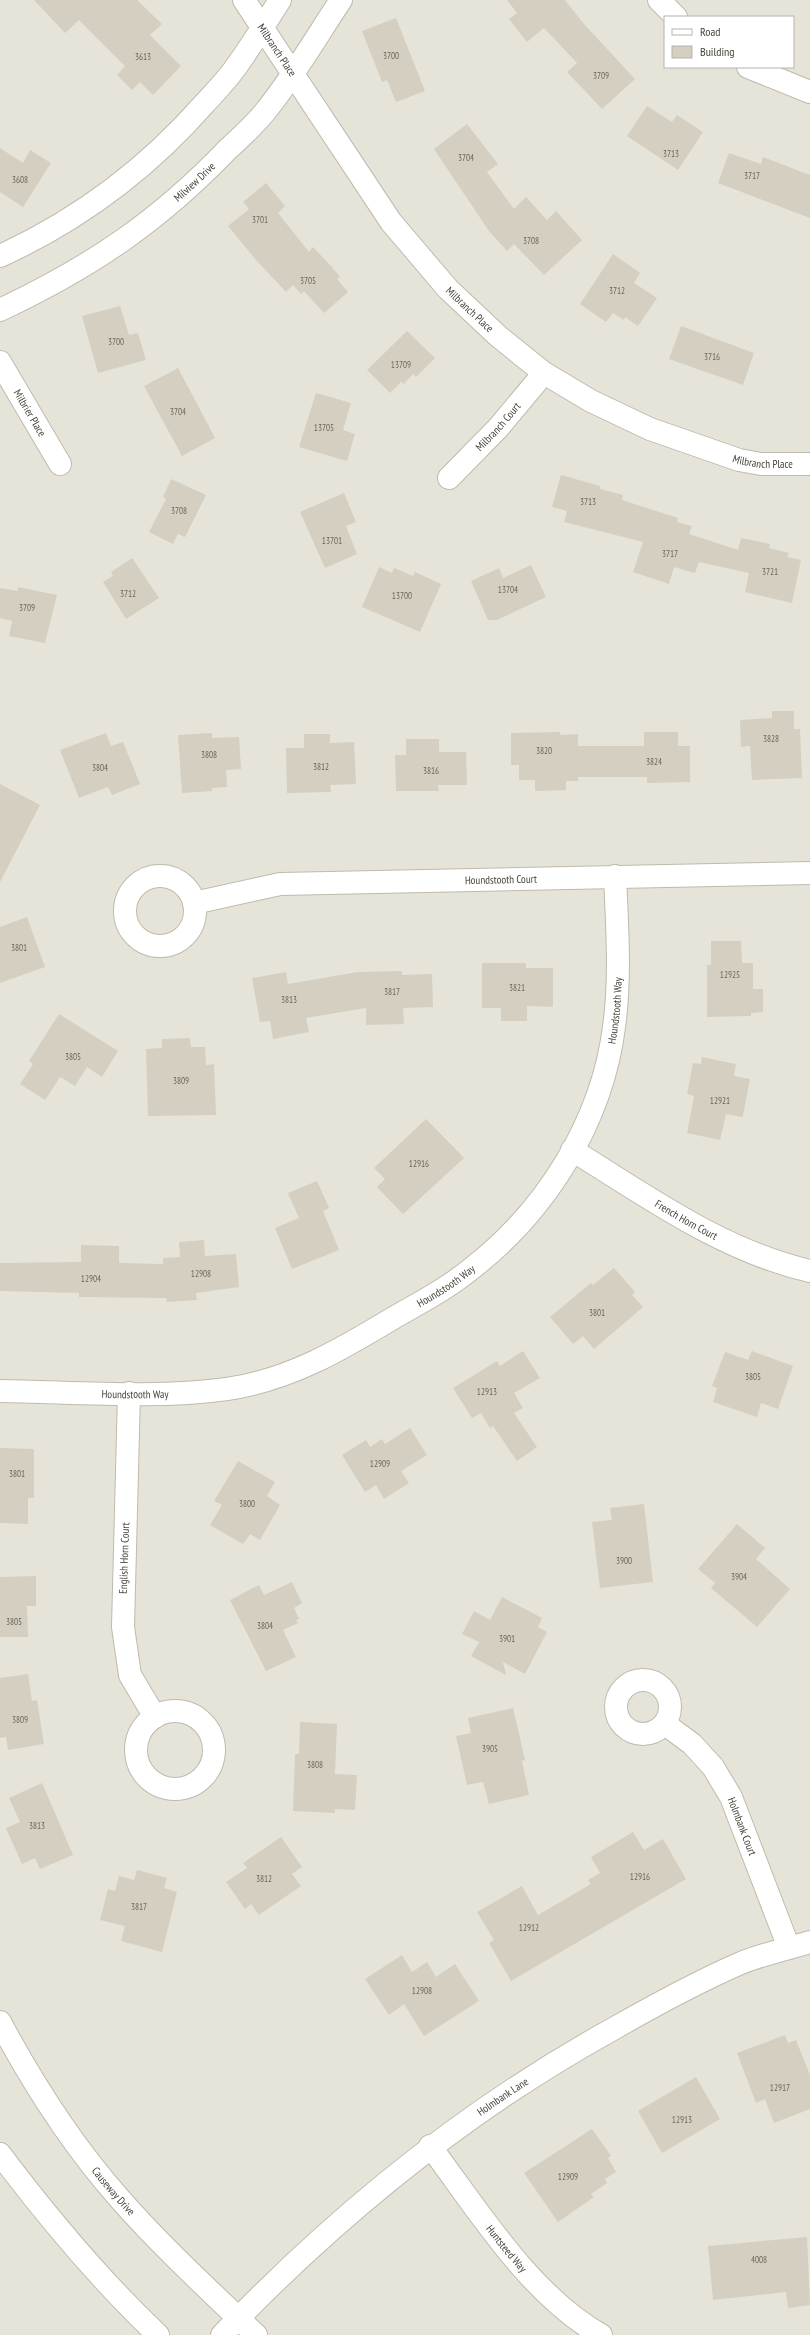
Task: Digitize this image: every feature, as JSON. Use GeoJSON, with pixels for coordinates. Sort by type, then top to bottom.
{"type":"FeatureCollection","features":[{"type":"Feature","properties":{"kind":"street","name":"Milbranch Place"},"geometry":{"type":"LineString","coordinates":[[244,0],[391,222],[448,289],[498,336],[544,372],[591,401],[650,429],[739,460],[761,464],[810,464]]}},
{"type":"Feature","properties":{"kind":"street"},"geometry":{"type":"LineString","coordinates":[[0,256],[74,217],[117,187],[152,157],[189,121],[232,72],[280,0]]}},
{"type":"Feature","properties":{"kind":"street","name":"Milview Drive"},"geometry":{"type":"LineString","coordinates":[[0,310],[43,290],[94,261],[147,224],[199,180],[268,109],[341,0]]}},
{"type":"Feature","properties":{"kind":"street"},"geometry":{"type":"LineString","coordinates":[[659,0],[675,16]]}},
{"type":"Feature","properties":{"kind":"street"},"geometry":{"type":"LineString","coordinates":[[750,68],[810,92]]}},
{"type":"Feature","properties":{"kind":"street","name":"Milbrier Place"},"geometry":{"type":"LineString","coordinates":[[0,362],[60,464]]}},
{"type":"Feature","properties":{"kind":"street","name":"Milbranch Court"},"geometry":{"type":"LineString","coordinates":[[449,478],[498,428],[544,372]]}},
{"type":"Feature","properties":{"kind":"street","name":"Houndstooth Court"},"geometry":{"type":"LineString","coordinates":[[194,903],[280,884],[810,872]]}},
{"type":"Feature","properties":{"kind":"street","name":"Houndstooth Way"},"geometry":{"type":"LineString","coordinates":[[0,1391],[181,1394],[229,1389],[276,1378],[328,1357],[471,1269],[516,1229],[552,1187],[590,1116],[603,1077],[614,1027],[618,950],[615,876]]}},
{"type":"Feature","properties":{"kind":"street","name":"French Horn Court"},"geometry":{"type":"LineString","coordinates":[[572,1150],[712,1234],[741,1248],[810,1271]]}},
{"type":"Feature","properties":{"kind":"street","name":"English Horn Court"},"geometry":{"type":"LineString","coordinates":[[129,1393],[123,1627],[130,1675],[155,1717]]}},
{"type":"Feature","properties":{"kind":"street","name":"Holmbank Court"},"geometry":{"type":"LineString","coordinates":[[665,1724],[692,1744],[707,1761],[731,1797],[789,1948]]}},
{"type":"Feature","properties":{"kind":"street","name":"Holmbank Lane"},"geometry":{"type":"LineString","coordinates":[[222,2335],[353,2209],[430,2146],[492,2102],[565,2056],[687,1988],[743,1963],[810,1942]]}},
{"type":"Feature","properties":{"kind":"street","name":"Causeway Drive"},"geometry":{"type":"LineString","coordinates":[[0,2022],[52,2107],[118,2197],[166,2249],[256,2335]]}},
{"type":"Feature","properties":{"kind":"street","name":"Huntsteed Way"},"geometry":{"type":"LineString","coordinates":[[430,2146],[524,2270],[560,2306],[601,2335]]}},
{"type":"Feature","properties":{"kind":"street"},"geometry":{"type":"LineString","coordinates":[[0,2154],[49,2219],[116,2295],[158,2335]]}},
{"type":"Feature","properties":{"kind":"shaded area"},"geometry":{"type":"Polygon","coordinates":[[[0,0],[810,0],[810,2335],[0,2335],[0,0]]]}},
{"type":"Feature","properties":{"kind":"building"},"geometry":{"type":"Polygon","coordinates":[[[34,0],[137,0],[162,24],[150,35],[181,66],[153,95],[140,82],[132,90],[117,75],[125,66],[79,20],[65,33],[34,0]]]}},
{"type":"Feature","properties":{"kind":"building"},"geometry":{"type":"Polygon","coordinates":[[[507,0],[565,0],[584,24],[635,79],[602,109],[567,72],[577,63],[544,28],[527,42],[509,19],[517,13],[507,0]]]}},
{"type":"Feature","properties":{"kind":"building"},"geometry":{"type":"Polygon","coordinates":[[[396,18],[425,91],[396,102],[387,80],[382,82],[362,31],[396,18]]]}},
{"type":"Feature","properties":{"kind":"building"},"geometry":{"type":"Polygon","coordinates":[[[647,106],[672,122],[677,115],[703,132],[678,170],[627,136],[647,106]]]}},
{"type":"Feature","properties":{"kind":"building"},"geometry":{"type":"Polygon","coordinates":[[[467,124],[498,164],[487,172],[514,209],[526,197],[547,220],[556,211],[582,240],[544,275],[514,244],[507,251],[489,231],[434,149],[467,124]]]}},
{"type":"Feature","properties":{"kind":"building"},"geometry":{"type":"Polygon","coordinates":[[[0,148],[23,163],[30,150],[51,163],[23,207],[0,192],[0,148]]]}},
{"type":"Feature","properties":{"kind":"building"},"geometry":{"type":"Polygon","coordinates":[[[729,153],[761,164],[763,157],[810,175],[810,218],[718,183],[729,153]]]}},
{"type":"Feature","properties":{"kind":"building"},"geometry":{"type":"Polygon","coordinates":[[[266,183],[285,206],[278,213],[309,252],[313,247],[331,266],[340,277],[337,279],[348,292],[324,313],[304,291],[301,294],[293,285],[286,292],[256,260],[228,226],[249,209],[243,202],[266,183]]]}},
{"type":"Feature","properties":{"kind":"building"},"geometry":{"type":"Polygon","coordinates":[[[613,254],[640,273],[634,283],[657,298],[638,326],[625,317],[624,320],[613,313],[606,322],[580,304],[613,254]]]}},
{"type":"Feature","properties":{"kind":"building"},"geometry":{"type":"Polygon","coordinates":[[[120,306],[129,335],[138,333],[146,360],[98,373],[82,316],[120,306]]]}},
{"type":"Feature","properties":{"kind":"building"},"geometry":{"type":"Polygon","coordinates":[[[681,326],[754,353],[743,385],[669,359],[681,326]]]}},
{"type":"Feature","properties":{"kind":"building"},"geometry":{"type":"Polygon","coordinates":[[[407,331],[435,358],[416,377],[413,374],[404,384],[401,382],[390,393],[367,370],[407,331]]]}},
{"type":"Feature","properties":{"kind":"building"},"geometry":{"type":"Polygon","coordinates":[[[178,368],[215,438],[182,456],[144,386],[178,368]]]}},
{"type":"Feature","properties":{"kind":"building"},"geometry":{"type":"Polygon","coordinates":[[[316,393],[351,403],[343,430],[355,434],[347,461],[299,447],[316,393]]]}},
{"type":"Feature","properties":{"kind":"building"},"geometry":{"type":"Polygon","coordinates":[[[561,475],[600,486],[600,489],[623,495],[622,500],[678,518],[677,522],[692,526],[689,534],[738,550],[741,538],[770,544],[769,548],[789,553],[787,557],[801,560],[792,603],[745,592],[749,573],[699,562],[695,573],[674,567],[669,584],[633,572],[643,542],[564,522],[567,511],[552,507],[561,475]]]}},
{"type":"Feature","properties":{"kind":"building"},"geometry":{"type":"Polygon","coordinates":[[[171,479],[206,495],[185,537],[178,534],[173,544],[149,532],[166,499],[163,497],[171,479]]]}},
{"type":"Feature","properties":{"kind":"building"},"geometry":{"type":"Polygon","coordinates":[[[344,493],[356,522],[346,526],[357,554],[325,568],[300,512],[344,493]]]}},
{"type":"Feature","properties":{"kind":"building"},"geometry":{"type":"Polygon","coordinates":[[[132,558],[159,598],[126,619],[103,582],[113,576],[111,572],[132,558]]]}},
{"type":"Feature","properties":{"kind":"building"},"geometry":{"type":"Polygon","coordinates":[[[531,565],[546,597],[497,620],[488,620],[471,581],[499,568],[503,578],[531,565]]]}},
{"type":"Feature","properties":{"kind":"building"},"geometry":{"type":"Polygon","coordinates":[[[379,567],[392,573],[394,568],[413,576],[415,572],[441,584],[420,632],[362,607],[379,567]]]}},
{"type":"Feature","properties":{"kind":"building"},"geometry":{"type":"Polygon","coordinates":[[[18,587],[57,595],[45,643],[9,636],[12,621],[0,618],[0,588],[18,591],[18,587]]]}},
{"type":"Feature","properties":{"kind":"building"},"geometry":{"type":"Polygon","coordinates":[[[772,711],[794,711],[794,729],[800,729],[802,778],[752,780],[750,746],[741,747],[740,720],[772,718],[772,711]]]}},
{"type":"Feature","properties":{"kind":"building"},"geometry":{"type":"Polygon","coordinates":[[[560,732],[560,735],[578,734],[578,746],[644,746],[644,732],[678,732],[678,746],[690,746],[690,782],[647,783],[647,777],[578,777],[578,781],[566,781],[566,790],[535,791],[535,780],[519,780],[519,765],[511,765],[511,733],[560,732]]]}},
{"type":"Feature","properties":{"kind":"building"},"geometry":{"type":"Polygon","coordinates":[[[106,733],[111,746],[123,742],[140,784],[112,795],[108,787],[79,798],[60,750],[106,733]]]}},
{"type":"Feature","properties":{"kind":"building"},"geometry":{"type":"Polygon","coordinates":[[[212,733],[212,738],[239,737],[241,769],[226,770],[227,787],[212,788],[212,791],[182,793],[178,735],[212,733]]]}},
{"type":"Feature","properties":{"kind":"building"},"geometry":{"type":"Polygon","coordinates":[[[304,734],[330,734],[330,743],[354,742],[356,784],[330,785],[331,792],[287,793],[286,748],[304,748],[304,734]]]}},
{"type":"Feature","properties":{"kind":"building"},"geometry":{"type":"Polygon","coordinates":[[[406,739],[439,739],[439,752],[466,752],[467,785],[438,785],[439,791],[396,791],[395,755],[406,755],[406,739]]]}},
{"type":"Feature","properties":{"kind":"building"},"geometry":{"type":"Polygon","coordinates":[[[0,784],[40,805],[0,882],[0,784]]]}},
{"type":"Feature","properties":{"kind":"building"},"geometry":{"type":"Polygon","coordinates":[[[27,917],[45,967],[0,983],[0,927],[27,917]]]}},
{"type":"Feature","properties":{"kind":"building"},"geometry":{"type":"Polygon","coordinates":[[[711,941],[741,941],[742,963],[753,963],[753,989],[763,989],[763,1012],[751,1013],[751,1016],[707,1017],[707,965],[711,965],[711,941]]]}},
{"type":"Feature","properties":{"kind":"building"},"geometry":{"type":"Polygon","coordinates":[[[482,963],[526,963],[526,968],[553,968],[553,1007],[527,1006],[527,1021],[501,1021],[501,1008],[482,1008],[482,963]]]}},
{"type":"Feature","properties":{"kind":"building"},"geometry":{"type":"Polygon","coordinates":[[[402,971],[402,975],[432,974],[433,1007],[403,1008],[404,1024],[366,1025],[366,1008],[306,1018],[309,1032],[273,1039],[270,1021],[260,1022],[252,978],[286,972],[288,984],[358,972],[402,971]]]}},
{"type":"Feature","properties":{"kind":"building"},"geometry":{"type":"Polygon","coordinates":[[[59,1014],[118,1051],[102,1077],[87,1067],[75,1086],[60,1077],[45,1100],[20,1084],[33,1064],[29,1061],[59,1014]]]}},
{"type":"Feature","properties":{"kind":"building"},"geometry":{"type":"Polygon","coordinates":[[[190,1038],[191,1047],[205,1047],[206,1065],[214,1064],[216,1115],[148,1116],[146,1049],[162,1048],[162,1039],[190,1038]]]}},
{"type":"Feature","properties":{"kind":"building"},"geometry":{"type":"Polygon","coordinates":[[[702,1057],[736,1064],[734,1076],[750,1079],[743,1115],[742,1117],[726,1114],[720,1140],[687,1133],[694,1096],[687,1094],[693,1063],[701,1064],[702,1057]]]}},
{"type":"Feature","properties":{"kind":"building"},"geometry":{"type":"Polygon","coordinates":[[[426,1119],[464,1158],[403,1214],[377,1187],[385,1179],[374,1168],[426,1119]]]}},
{"type":"Feature","properties":{"kind":"building"},"geometry":{"type":"Polygon","coordinates":[[[317,1181],[329,1208],[323,1211],[339,1250],[292,1269],[275,1228],[299,1218],[288,1193],[317,1181]]]}},
{"type":"Feature","properties":{"kind":"building"},"geometry":{"type":"Polygon","coordinates":[[[204,1240],[205,1256],[236,1254],[239,1287],[196,1293],[197,1300],[167,1302],[166,1298],[79,1297],[79,1293],[0,1291],[0,1263],[81,1262],[81,1245],[119,1246],[119,1263],[163,1264],[163,1258],[180,1257],[179,1242],[204,1240]]]}},
{"type":"Feature","properties":{"kind":"building"},"geometry":{"type":"Polygon","coordinates":[[[614,1268],[635,1292],[632,1295],[643,1307],[594,1349],[583,1336],[573,1344],[550,1317],[591,1283],[593,1285],[614,1268]]]}},
{"type":"Feature","properties":{"kind":"building"},"geometry":{"type":"Polygon","coordinates":[[[523,1351],[540,1378],[514,1393],[523,1408],[514,1413],[537,1447],[517,1461],[493,1426],[490,1428],[481,1413],[472,1418],[453,1388],[497,1361],[500,1366],[523,1351]]]}},
{"type":"Feature","properties":{"kind":"building"},"geometry":{"type":"Polygon","coordinates":[[[752,1351],[793,1366],[778,1409],[761,1403],[757,1417],[713,1402],[717,1388],[712,1386],[725,1352],[748,1360],[752,1351]]]}},
{"type":"Feature","properties":{"kind":"building"},"geometry":{"type":"Polygon","coordinates":[[[410,1428],[427,1455],[401,1471],[409,1483],[384,1499],[376,1485],[365,1492],[342,1455],[366,1440],[370,1447],[382,1439],[385,1444],[410,1428]]]}},
{"type":"Feature","properties":{"kind":"building"},"geometry":{"type":"Polygon","coordinates":[[[0,1448],[34,1449],[34,1498],[28,1498],[28,1524],[0,1523],[0,1448]]]}},
{"type":"Feature","properties":{"kind":"building"},"geometry":{"type":"Polygon","coordinates":[[[238,1461],[275,1482],[267,1496],[280,1505],[260,1540],[250,1534],[243,1544],[210,1525],[222,1505],[214,1501],[238,1461]]]}},
{"type":"Feature","properties":{"kind":"building"},"geometry":{"type":"Polygon","coordinates":[[[644,1504],[653,1582],[600,1588],[592,1522],[612,1520],[610,1508],[644,1504]]]}},
{"type":"Feature","properties":{"kind":"building"},"geometry":{"type":"Polygon","coordinates":[[[737,1524],[765,1548],[756,1559],[790,1589],[757,1627],[711,1588],[715,1583],[698,1569],[737,1524]]]}},
{"type":"Feature","properties":{"kind":"building"},"geometry":{"type":"Polygon","coordinates":[[[36,1576],[36,1606],[27,1606],[28,1637],[0,1637],[0,1577],[36,1576]]]}},
{"type":"Feature","properties":{"kind":"building"},"geometry":{"type":"Polygon","coordinates":[[[292,1582],[302,1603],[294,1608],[299,1619],[296,1620],[298,1623],[283,1630],[296,1657],[266,1671],[230,1600],[259,1585],[264,1595],[292,1582]]]}},
{"type":"Feature","properties":{"kind":"building"},"geometry":{"type":"Polygon","coordinates":[[[502,1597],[542,1618],[538,1627],[547,1632],[525,1674],[503,1662],[506,1675],[471,1656],[479,1642],[462,1634],[474,1611],[490,1620],[502,1597]]]}},
{"type":"Feature","properties":{"kind":"building"},"geometry":{"type":"Polygon","coordinates":[[[28,1674],[32,1701],[37,1700],[44,1744],[8,1750],[6,1737],[0,1738],[0,1678],[28,1674]]]}},
{"type":"Feature","properties":{"kind":"building"},"geometry":{"type":"Polygon","coordinates":[[[513,1708],[525,1760],[522,1761],[529,1795],[489,1804],[483,1782],[467,1785],[456,1736],[471,1733],[468,1718],[513,1708]]]}},
{"type":"Feature","properties":{"kind":"building"},"geometry":{"type":"Polygon","coordinates":[[[300,1722],[337,1724],[335,1774],[357,1775],[355,1810],[335,1809],[335,1813],[293,1811],[295,1754],[299,1754],[300,1722]]]}},
{"type":"Feature","properties":{"kind":"building"},"geometry":{"type":"Polygon","coordinates":[[[42,1783],[73,1855],[40,1869],[35,1858],[22,1864],[6,1828],[20,1822],[9,1798],[42,1783]]]}},
{"type":"Feature","properties":{"kind":"building"},"geometry":{"type":"Polygon","coordinates":[[[633,1832],[644,1850],[663,1839],[686,1879],[511,1981],[489,1943],[494,1940],[477,1912],[522,1886],[538,1915],[591,1884],[588,1880],[600,1873],[591,1857],[633,1832]]]}},
{"type":"Feature","properties":{"kind":"building"},"geometry":{"type":"Polygon","coordinates":[[[281,1837],[302,1867],[292,1874],[301,1886],[259,1915],[251,1904],[245,1909],[226,1882],[247,1868],[243,1863],[281,1837]]]}},
{"type":"Feature","properties":{"kind":"building"},"geometry":{"type":"Polygon","coordinates":[[[137,1870],[167,1878],[164,1888],[177,1892],[162,1952],[121,1941],[125,1926],[100,1920],[108,1889],[115,1891],[119,1876],[134,1880],[137,1870]]]}},
{"type":"Feature","properties":{"kind":"building"},"geometry":{"type":"Polygon","coordinates":[[[402,1955],[412,1972],[427,1962],[436,1977],[455,1964],[479,2001],[424,2036],[404,2004],[389,2015],[365,1979],[402,1955]]]}},
{"type":"Feature","properties":{"kind":"building"},"geometry":{"type":"Polygon","coordinates":[[[785,2035],[788,2043],[796,2040],[810,2075],[810,2109],[774,2123],[765,2099],[756,2103],[737,2053],[785,2035]]]}},
{"type":"Feature","properties":{"kind":"building"},"geometry":{"type":"Polygon","coordinates":[[[696,2077],[720,2119],[662,2153],[638,2111],[696,2077]]]}},
{"type":"Feature","properties":{"kind":"building"},"geometry":{"type":"Polygon","coordinates":[[[592,2129],[611,2156],[608,2158],[616,2172],[605,2179],[607,2183],[591,2194],[594,2197],[558,2222],[524,2173],[592,2129]]]}},
{"type":"Feature","properties":{"kind":"building"},"geometry":{"type":"Polygon","coordinates":[[[807,2237],[810,2305],[788,2308],[786,2292],[713,2300],[708,2246],[807,2237]]]}}]}
